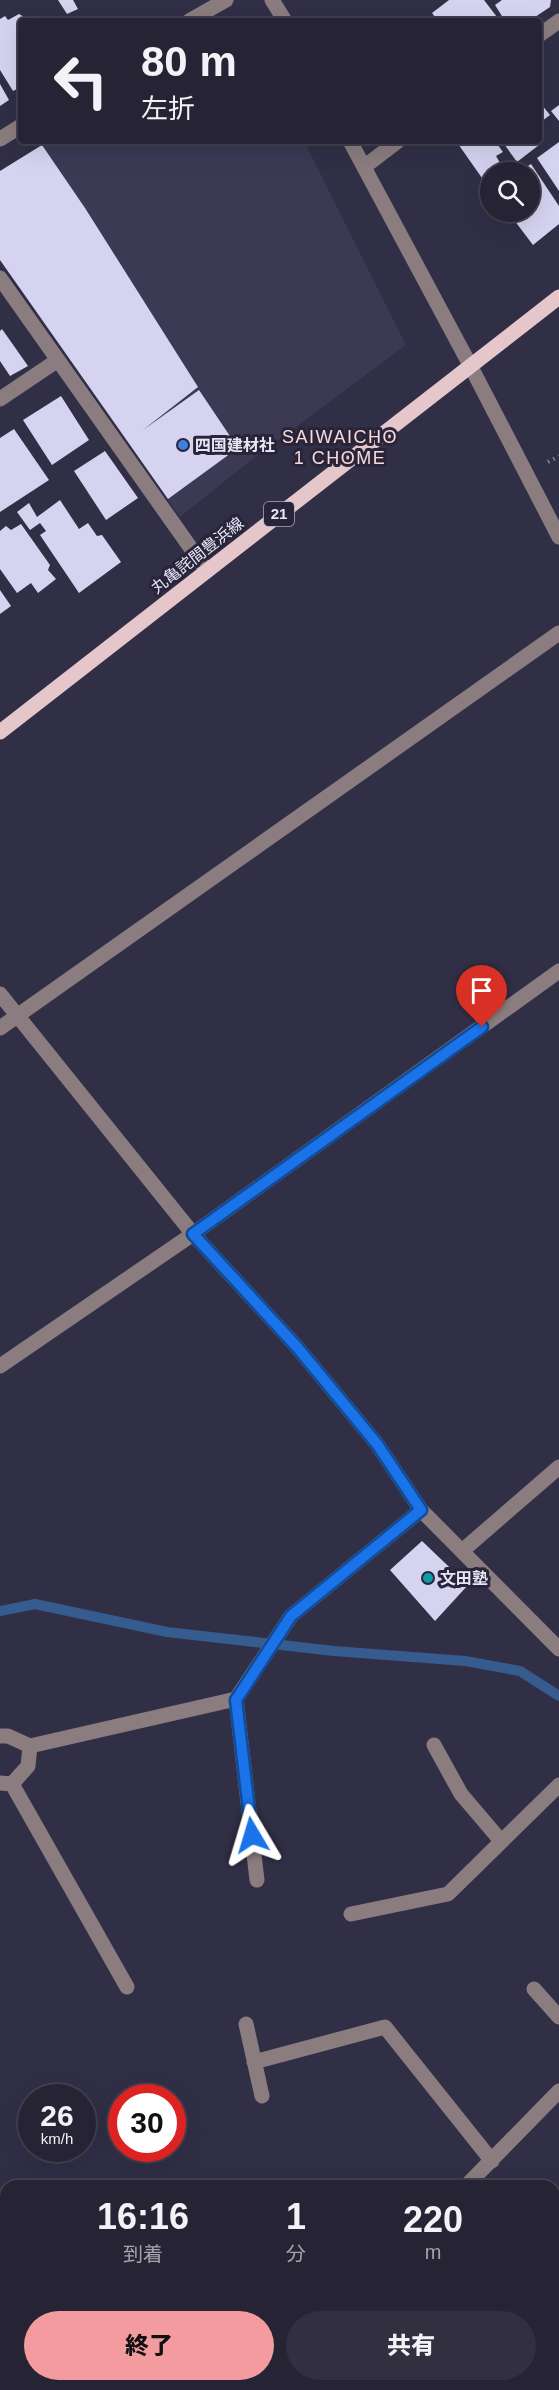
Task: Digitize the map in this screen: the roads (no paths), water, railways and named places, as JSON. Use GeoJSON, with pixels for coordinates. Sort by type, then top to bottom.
{"type":"FeatureCollection","features":[{"type":"Feature","properties":{"kind":"main road","name":"丸亀詫間豊浜線"},"geometry":{"type":"LineString","coordinates":[[0,732],[559,297]]}},
{"type":"Feature","properties":{"kind":"street"},"geometry":{"type":"LineString","coordinates":[[194,18],[226,0]]}},
{"type":"Feature","properties":{"kind":"street"},"geometry":{"type":"LineString","coordinates":[[272,0],[283,18]]}},
{"type":"Feature","properties":{"kind":"street"},"geometry":{"type":"LineString","coordinates":[[542,33],[559,21]]}},
{"type":"Feature","properties":{"kind":"street"},"geometry":{"type":"LineString","coordinates":[[0,139],[18,128]]}},
{"type":"Feature","properties":{"kind":"street"},"geometry":{"type":"LineString","coordinates":[[352,144],[559,537]]}},
{"type":"Feature","properties":{"kind":"street"},"geometry":{"type":"LineString","coordinates":[[364,167],[394,144]]}},
{"type":"Feature","properties":{"kind":"street"},"geometry":{"type":"LineString","coordinates":[[0,279],[207,571]]}},
{"type":"Feature","properties":{"kind":"street"},"geometry":{"type":"LineString","coordinates":[[0,399],[58,360]]}},
{"type":"Feature","properties":{"kind":"street"},"geometry":{"type":"LineString","coordinates":[[0,1028],[559,633]]}},
{"type":"Feature","properties":{"kind":"street"},"geometry":{"type":"LineString","coordinates":[[0,1366],[193,1234],[559,972]]}},
{"type":"Feature","properties":{"kind":"street"},"geometry":{"type":"LineString","coordinates":[[0,994],[193,1234],[297,1347],[370,1435],[421,1510],[559,1650]]}},
{"type":"Feature","properties":{"kind":"street"},"geometry":{"type":"LineString","coordinates":[[462,1551],[559,1467]]}},
{"type":"Feature","properties":{"kind":"street"},"geometry":{"type":"LineString","coordinates":[[257,1880],[236,1700],[291,1616],[421,1510]]}},
{"type":"Feature","properties":{"kind":"street"},"geometry":{"type":"LineString","coordinates":[[0,1736],[9,1736],[30,1746],[236,1700]]}},
{"type":"Feature","properties":{"kind":"street"},"geometry":{"type":"LineString","coordinates":[[434,1745],[462,1794],[501,1841]]}},
{"type":"Feature","properties":{"kind":"street"},"geometry":{"type":"LineString","coordinates":[[30,1746],[28,1766],[6,1783],[127,1987]]}},
{"type":"Feature","properties":{"kind":"street"},"geometry":{"type":"LineString","coordinates":[[351,1914],[448,1894],[559,1785]]}},
{"type":"Feature","properties":{"kind":"street"},"geometry":{"type":"LineString","coordinates":[[534,1989],[559,2017]]}},
{"type":"Feature","properties":{"kind":"street"},"geometry":{"type":"LineString","coordinates":[[246,2024],[262,2096]]}},
{"type":"Feature","properties":{"kind":"street"},"geometry":{"type":"LineString","coordinates":[[254,2062],[385,2027],[492,2161]]}},
{"type":"Feature","properties":{"kind":"street"},"geometry":{"type":"LineString","coordinates":[[472,2180],[559,2091]]}},
{"type":"Feature","properties":{"kind":"waterway"},"geometry":{"type":"LineString","coordinates":[[0,1611],[35,1604],[167,1632],[334,1651],[465,1661],[520,1671],[559,1696]]}},
{"type":"Feature","properties":{"kind":"place","name":"四国建材社"},"geometry":{"type":"Point","coordinates":[183,445]}},
{"type":"Feature","properties":{"kind":"place","name":"文田塾"},"geometry":{"type":"Point","coordinates":[428,1578]}},
{"type":"Feature","properties":{"kind":"district","name":"SAIWAICHO 1 CHOME"},"geometry":{"type":"Point","coordinates":[340,447]}}]}
